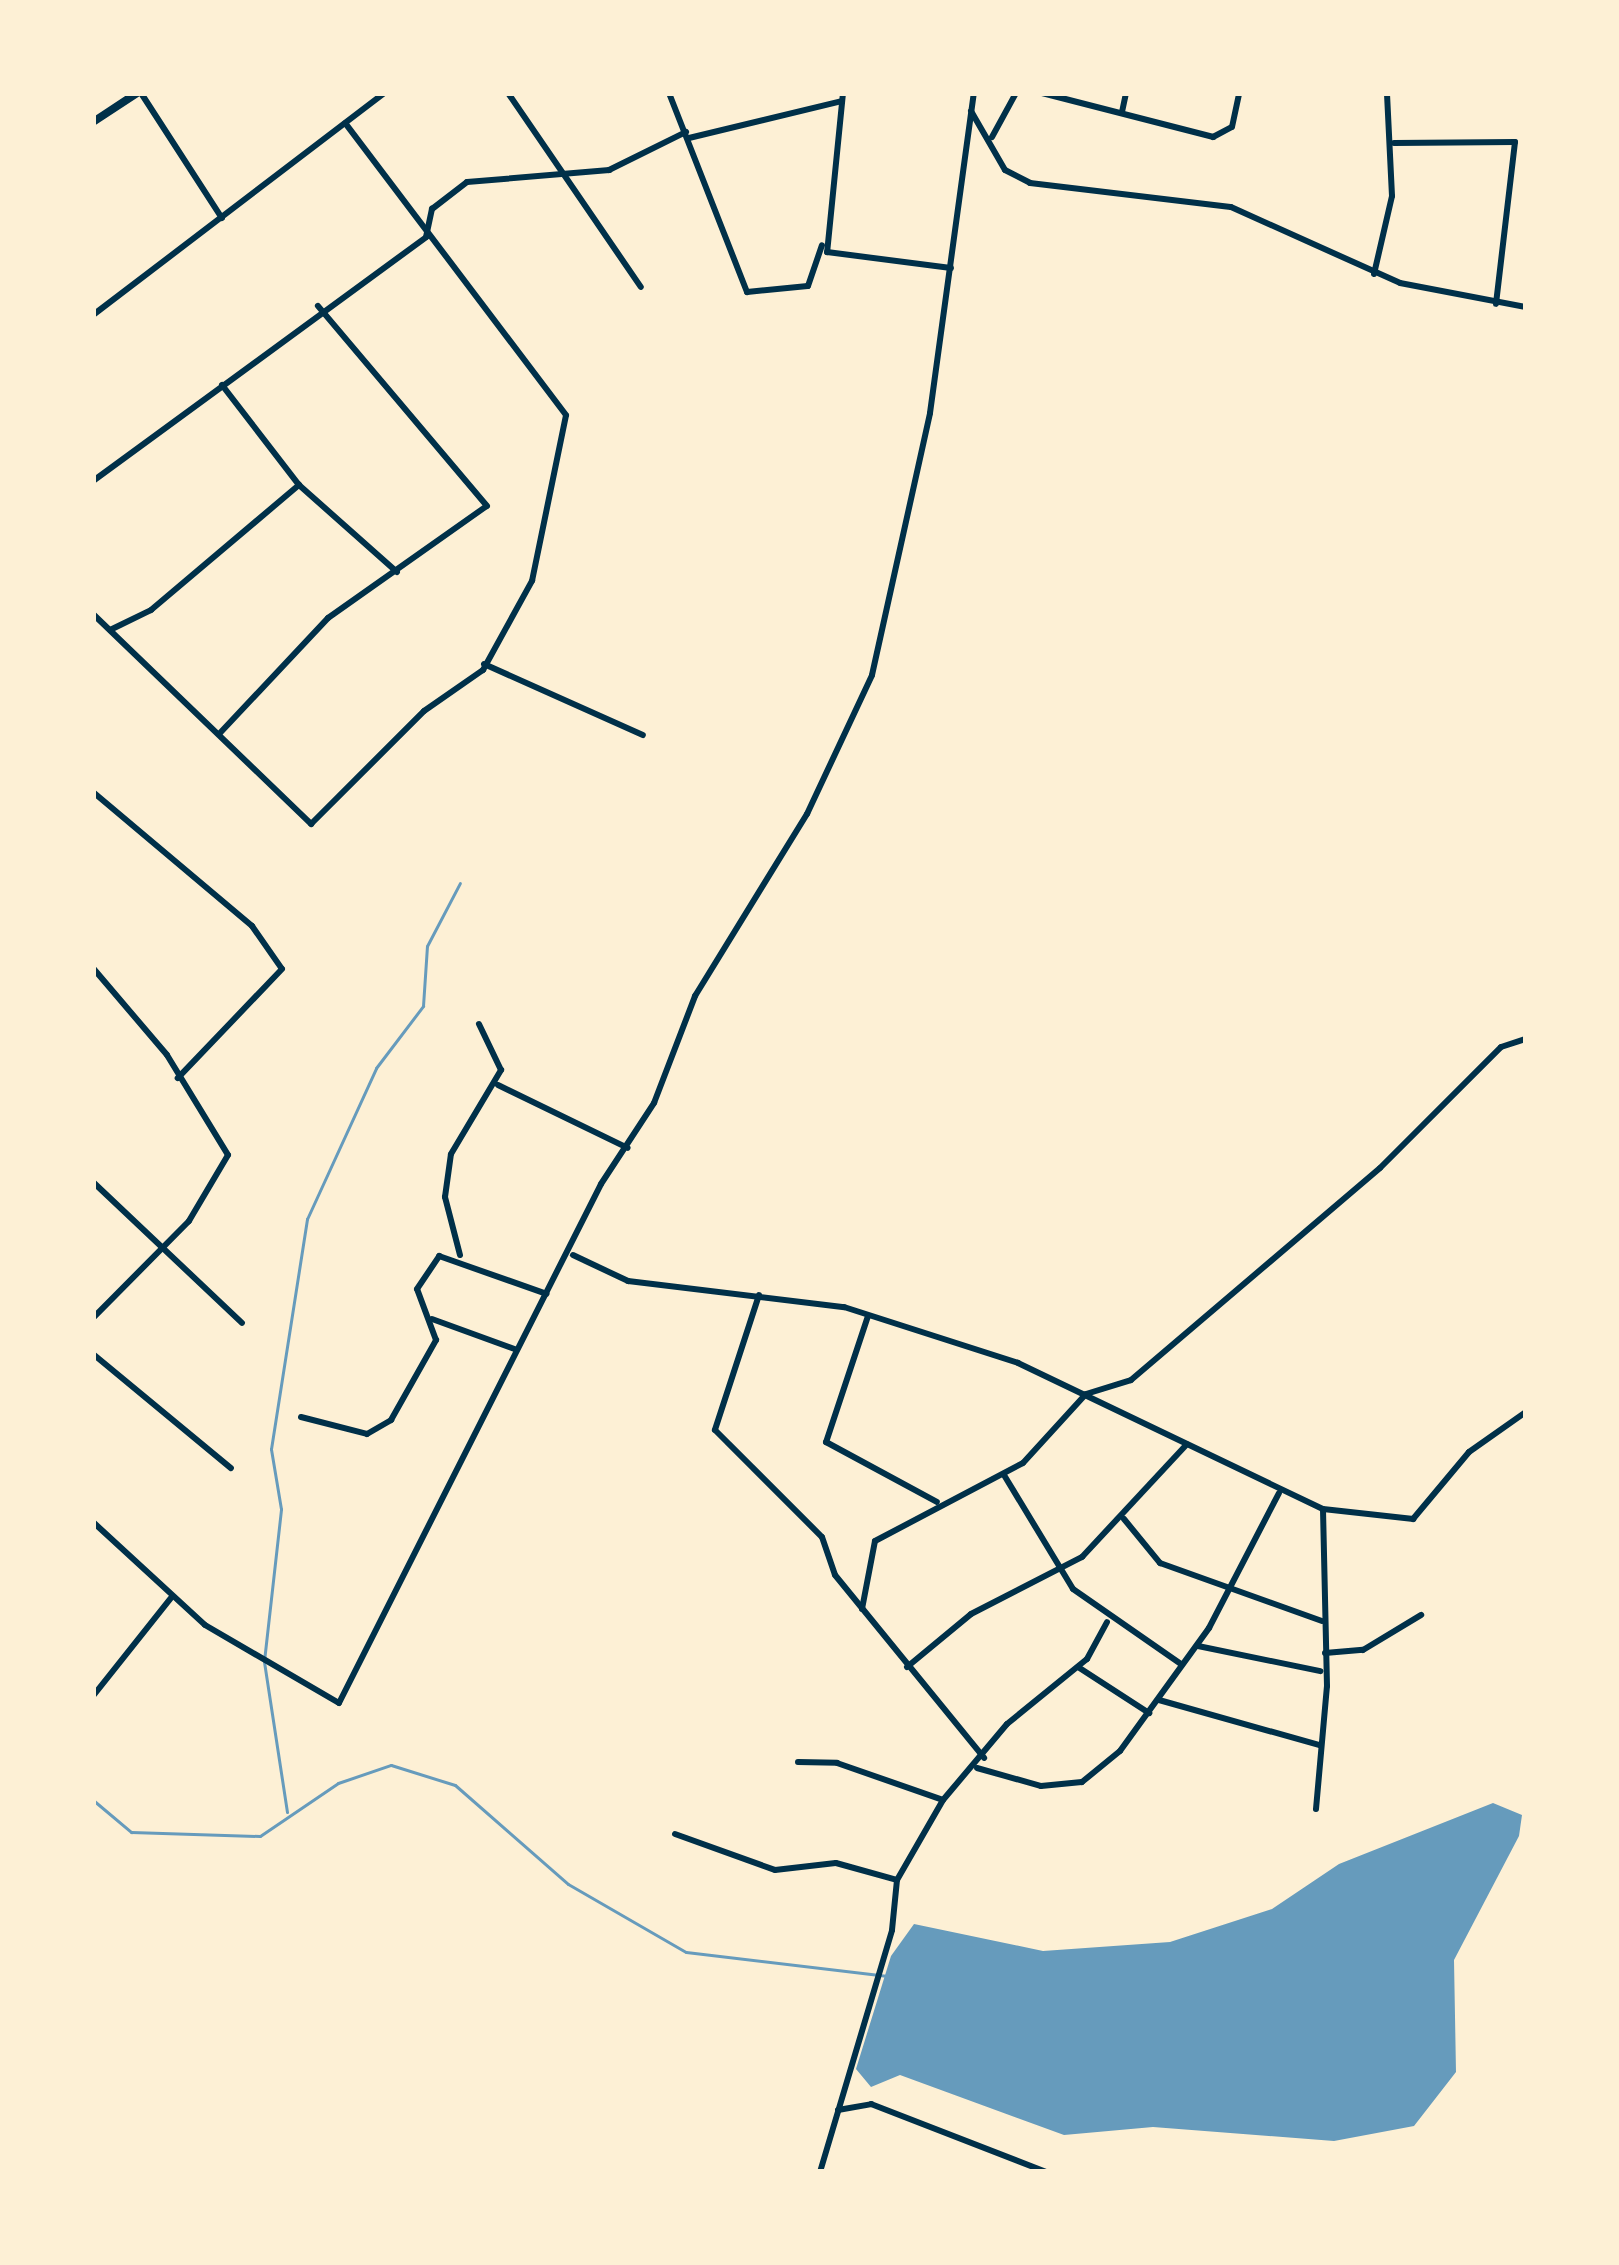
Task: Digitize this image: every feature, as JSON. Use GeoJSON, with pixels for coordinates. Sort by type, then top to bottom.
{"type":"FeatureCollection","features":[{"type":"Feature","properties":{"kind":"street"},"geometry":{"type":"LineString","coordinates":[[93,122],[139,93],[222,218]]}},
{"type":"Feature","properties":{"kind":"street"},"geometry":{"type":"LineString","coordinates":[[93,315],[384,93]]}},
{"type":"Feature","properties":{"kind":"street"},"geometry":{"type":"LineString","coordinates":[[508,93],[562,179],[641,287]]}},
{"type":"Feature","properties":{"kind":"street"},"geometry":{"type":"LineString","coordinates":[[93,481],[319,306],[426,237],[432,209],[467,182],[562,179],[688,135],[842,97],[822,245],[808,286],[747,292],[688,135],[669,93]]}},
{"type":"Feature","properties":{"kind":"street"},"geometry":{"type":"LineString","coordinates":[[93,1522],[171,1598],[339,1703],[547,1294],[573,1255],[628,1148],[695,996],[808,814],[881,651],[951,268],[974,93]]}},
{"type":"Feature","properties":{"kind":"street"},"geometry":{"type":"LineString","coordinates":[[992,138],[1016,93]]}},
{"type":"Feature","properties":{"kind":"street"},"geometry":{"type":"LineString","coordinates":[[1042,93],[1213,137],[1232,127],[1239,93]]}},
{"type":"Feature","properties":{"kind":"street"},"geometry":{"type":"LineString","coordinates":[[1122,112],[1126,93]]}},
{"type":"Feature","properties":{"kind":"street"},"geometry":{"type":"LineString","coordinates":[[1374,274],[1394,143],[1387,93]]}},
{"type":"Feature","properties":{"kind":"street"},"geometry":{"type":"LineString","coordinates":[[971,111],[992,138],[1005,170],[1030,183],[1231,207],[1374,274],[1496,305],[1526,307]]}},
{"type":"Feature","properties":{"kind":"street"},"geometry":{"type":"LineString","coordinates":[[94,615],[311,824],[484,664],[532,581],[569,425],[345,123]]}},
{"type":"Feature","properties":{"kind":"street"},"geometry":{"type":"LineString","coordinates":[[1394,143],[1515,142],[1496,305]]}},
{"type":"Feature","properties":{"kind":"street"},"geometry":{"type":"LineString","coordinates":[[822,245],[832,256],[951,268]]}},
{"type":"Feature","properties":{"kind":"street"},"geometry":{"type":"LineString","coordinates":[[220,733],[328,618],[488,504],[319,306]]}},
{"type":"Feature","properties":{"kind":"street"},"geometry":{"type":"LineString","coordinates":[[222,385],[299,485],[397,572]]}},
{"type":"Feature","properties":{"kind":"street"},"geometry":{"type":"LineString","coordinates":[[110,630],[151,610],[299,485]]}},
{"type":"Feature","properties":{"kind":"street"},"geometry":{"type":"LineString","coordinates":[[484,664],[643,735]]}},
{"type":"Feature","properties":{"kind":"street"},"geometry":{"type":"LineString","coordinates":[[93,792],[252,926],[282,969],[178,1078]]}},
{"type":"Feature","properties":{"kind":"street"},"geometry":{"type":"LineString","coordinates":[[93,968],[178,1078],[228,1155],[161,1246],[93,1318]]}},
{"type":"Feature","properties":{"kind":"street"},"geometry":{"type":"LineString","coordinates":[[460,1256],[445,1197],[452,1154],[498,1085],[500,1062],[479,1024]]}},
{"type":"Feature","properties":{"kind":"street"},"geometry":{"type":"LineString","coordinates":[[862,1610],[875,1541],[937,1502],[1004,1475],[1055,1436],[1085,1394],[1131,1380],[1381,1168],[1501,1047],[1526,1039]]}},
{"type":"Feature","properties":{"kind":"street"},"geometry":{"type":"LineString","coordinates":[[498,1085],[628,1148]]}},
{"type":"Feature","properties":{"kind":"street"},"geometry":{"type":"LineString","coordinates":[[93,1182],[242,1323]]}},
{"type":"Feature","properties":{"kind":"street"},"geometry":{"type":"LineString","coordinates":[[573,1255],[628,1281],[759,1295],[868,1315],[1085,1394],[1279,1493],[1323,1509],[1413,1519],[1468,1452],[1526,1412]]}},
{"type":"Feature","properties":{"kind":"street"},"geometry":{"type":"LineString","coordinates":[[518,1350],[429,1318],[417,1307],[421,1279],[439,1256],[460,1256],[547,1294]]}},
{"type":"Feature","properties":{"kind":"street"},"geometry":{"type":"LineString","coordinates":[[759,1295],[715,1430],[822,1537],[862,1610],[984,1758]]}},
{"type":"Feature","properties":{"kind":"street"},"geometry":{"type":"LineString","coordinates":[[868,1315],[826,1442],[937,1502]]}},
{"type":"Feature","properties":{"kind":"street"},"geometry":{"type":"LineString","coordinates":[[301,1417],[367,1434],[392,1420],[436,1340],[429,1318]]}},
{"type":"Feature","properties":{"kind":"street"},"geometry":{"type":"LineString","coordinates":[[93,1354],[231,1468]]}},
{"type":"Feature","properties":{"kind":"street"},"geometry":{"type":"LineString","coordinates":[[907,1667],[971,1614],[1060,1571],[1124,1520],[1187,1444]]}},
{"type":"Feature","properties":{"kind":"street"},"geometry":{"type":"LineString","coordinates":[[1004,1475],[1060,1571],[1107,1622],[1181,1664]]}},
{"type":"Feature","properties":{"kind":"street"},"geometry":{"type":"LineString","coordinates":[[977,1768],[1041,1786],[1082,1782],[1149,1713],[1198,1646],[1279,1493]]}},
{"type":"Feature","properties":{"kind":"street"},"geometry":{"type":"LineString","coordinates":[[1316,1809],[1324,1653],[1323,1509]]}},
{"type":"Feature","properties":{"kind":"street"},"geometry":{"type":"LineString","coordinates":[[1124,1520],[1145,1554],[1322,1622]]}},
{"type":"Feature","properties":{"kind":"street"},"geometry":{"type":"LineString","coordinates":[[93,1696],[171,1598]]}},
{"type":"Feature","properties":{"kind":"street"},"geometry":{"type":"LineString","coordinates":[[1324,1653],[1363,1650],[1421,1615]]}},
{"type":"Feature","properties":{"kind":"street"},"geometry":{"type":"LineString","coordinates":[[820,2172],[881,1966],[897,1880],[943,1800],[1078,1667],[1107,1622]]}},
{"type":"Feature","properties":{"kind":"street"},"geometry":{"type":"LineString","coordinates":[[1198,1646],[1320,1671]]}},
{"type":"Feature","properties":{"kind":"street"},"geometry":{"type":"LineString","coordinates":[[1078,1667],[1149,1713]]}},
{"type":"Feature","properties":{"kind":"street"},"geometry":{"type":"LineString","coordinates":[[1159,1700],[1319,1745]]}},
{"type":"Feature","properties":{"kind":"street"},"geometry":{"type":"LineString","coordinates":[[798,1762],[837,1763],[943,1800]]}},
{"type":"Feature","properties":{"kind":"street"},"geometry":{"type":"LineString","coordinates":[[675,1834],[775,1870],[836,1863],[897,1880]]}},
{"type":"Feature","properties":{"kind":"street"},"geometry":{"type":"LineString","coordinates":[[838,2110],[872,2104],[1046,2172]]}},
{"type":"Feature","properties":{"kind":"water"},"geometry":{"type":"Polygon","coordinates":[[[1493,1803],[1522,1815],[1519,1836],[1454,1960],[1456,2072],[1414,2126],[1334,2141],[1153,2127],[1064,2135],[900,2075],[871,2087],[856,2069],[891,1956],[914,1924],[1043,1951],[1170,1942],[1272,1909],[1339,1864],[1493,1803]]]}},
{"type":"Feature","properties":{"kind":"waterway"},"geometry":{"type":"LineString","coordinates":[[287,1812],[264,1661],[281,1509],[271,1449],[307,1219],[376,1068],[423,1006],[427,946],[460,883]]}},
{"type":"Feature","properties":{"kind":"waterway"},"geometry":{"type":"LineString","coordinates":[[93,1800],[131,1832],[260,1836],[338,1783],[391,1765],[455,1785],[568,1884],[686,1952],[888,1976]]}}]}
